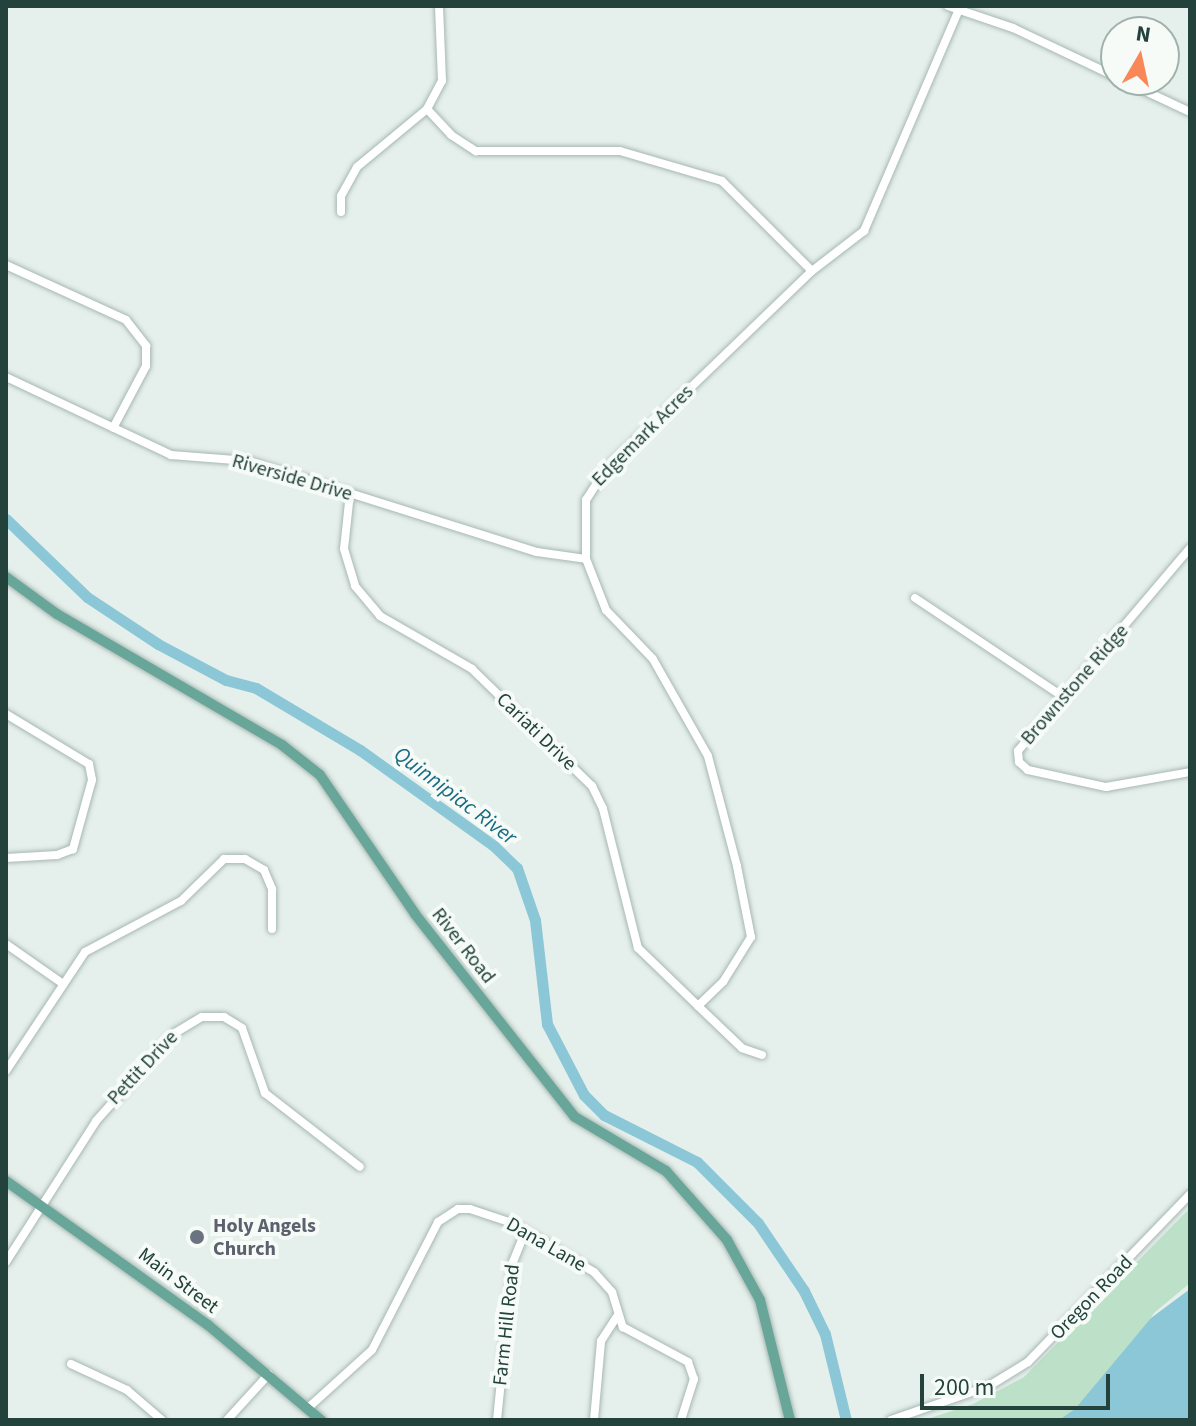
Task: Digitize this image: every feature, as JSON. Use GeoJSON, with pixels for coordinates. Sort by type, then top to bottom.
{"type":"FeatureCollection","features":[{"type":"Feature","properties":{"kind":"main road","name":"River Road"},"geometry":{"type":"LineString","coordinates":[[6,577],[57,614],[282,745],[320,775],[415,914],[569,1110],[595,1133],[666,1171],[727,1240],[760,1300],[790,1420]]}},
{"type":"Feature","properties":{"kind":"main road","name":"Main Street"},"geometry":{"type":"LineString","coordinates":[[6,1181],[41,1203],[269,1374],[321,1420]]}},
{"type":"Feature","properties":{"kind":"street"},"geometry":{"type":"LineString","coordinates":[[341,212],[341,196],[357,167],[427,109],[442,81],[439,6]]}},
{"type":"Feature","properties":{"kind":"street"},"geometry":{"type":"LineString","coordinates":[[948,6],[1100,70]]}},
{"type":"Feature","properties":{"kind":"street","name":"Edgemark Acres"},"geometry":{"type":"LineString","coordinates":[[698,1006],[723,982],[751,937],[737,866],[708,756],[653,659],[606,610],[586,559],[584,511],[596,480],[812,271],[864,231],[959,9]]}},
{"type":"Feature","properties":{"kind":"street"},"geometry":{"type":"LineString","coordinates":[[1156,96],[1190,112]]}},
{"type":"Feature","properties":{"kind":"street"},"geometry":{"type":"LineString","coordinates":[[427,109],[451,135],[476,151],[620,151],[722,181],[812,271]]}},
{"type":"Feature","properties":{"kind":"street"},"geometry":{"type":"LineString","coordinates":[[6,265],[126,320],[146,346],[146,366],[113,428]]}},
{"type":"Feature","properties":{"kind":"street","name":"Riverside Drive"},"geometry":{"type":"LineString","coordinates":[[6,377],[171,455],[248,461],[537,552],[586,559]]}},
{"type":"Feature","properties":{"kind":"street","name":"Cariati Drive"},"geometry":{"type":"LineString","coordinates":[[350,493],[344,549],[355,586],[380,616],[472,669],[592,786],[603,809],[638,948],[698,1006]]}},
{"type":"Feature","properties":{"kind":"street","name":"Brownstone Ridge"},"geometry":{"type":"LineString","coordinates":[[1190,548],[1018,751],[1019,762],[1028,770],[1106,787],[1190,772]]}},
{"type":"Feature","properties":{"kind":"street"},"geometry":{"type":"LineString","coordinates":[[915,598],[1062,696]]}},
{"type":"Feature","properties":{"kind":"street"},"geometry":{"type":"LineString","coordinates":[[6,858],[57,855],[73,849],[92,780],[89,764],[7,716]]}},
{"type":"Feature","properties":{"kind":"street"},"geometry":{"type":"LineString","coordinates":[[6,1070],[85,952],[172,907],[224,859],[245,859],[264,870],[272,889],[272,929]]}},
{"type":"Feature","properties":{"kind":"street"},"geometry":{"type":"LineString","coordinates":[[6,944],[62,983]]}},
{"type":"Feature","properties":{"kind":"street"},"geometry":{"type":"LineString","coordinates":[[698,1006],[742,1048],[762,1055]]}},
{"type":"Feature","properties":{"kind":"street","name":"Pettit Drive"},"geometry":{"type":"LineString","coordinates":[[41,1203],[104,1111],[184,1025],[212,1015],[233,1021],[248,1037],[256,1075],[265,1093],[360,1167]]}},
{"type":"Feature","properties":{"kind":"street","name":"Oregon Road"},"geometry":{"type":"LineString","coordinates":[[891,1420],[989,1386],[1028,1362],[1190,1194]]}},
{"type":"Feature","properties":{"kind":"street"},"geometry":{"type":"LineString","coordinates":[[6,1262],[41,1203]]}},
{"type":"Feature","properties":{"kind":"street","name":"Dana Lane"},"geometry":{"type":"LineString","coordinates":[[308,1408],[372,1350],[433,1231],[446,1215],[470,1209],[525,1232],[601,1277],[617,1302],[617,1316],[638,1339],[679,1357],[692,1369],[692,1387],[681,1420]]}},
{"type":"Feature","properties":{"kind":"street","name":"Farm Hill Road"},"geometry":{"type":"LineString","coordinates":[[497,1420],[513,1262],[525,1232]]}},
{"type":"Feature","properties":{"kind":"street"},"geometry":{"type":"LineString","coordinates":[[594,1420],[601,1341],[617,1316]]}},
{"type":"Feature","properties":{"kind":"street"},"geometry":{"type":"LineString","coordinates":[[71,1364],[127,1390],[162,1420]]}},
{"type":"Feature","properties":{"kind":"street"},"geometry":{"type":"LineString","coordinates":[[227,1420],[269,1374]]}},
{"type":"Feature","properties":{"kind":"green space"},"geometry":{"type":"Polygon","coordinates":[[[1190,1208],[1190,1283],[1154,1313],[1128,1354],[1062,1420],[924,1420],[973,1404],[1024,1377],[1190,1208]]]}},
{"type":"Feature","properties":{"kind":"water"},"geometry":{"type":"Polygon","coordinates":[[[1190,1289],[1190,1420],[1059,1420],[1075,1409],[1151,1318],[1190,1289]]]}},
{"type":"Feature","properties":{"kind":"waterway","name":"Quinnipiac River"},"geometry":{"type":"LineString","coordinates":[[6,519],[87,597],[158,644],[226,680],[256,688],[360,750],[494,846],[517,868],[535,920],[547,1024],[584,1095],[604,1115],[697,1162],[758,1223],[804,1291],[825,1334],[846,1420]]}},
{"type":"Feature","properties":{"kind":"place","name":"Holy Angels Church"},"geometry":{"type":"Point","coordinates":[197,1237]}}]}
